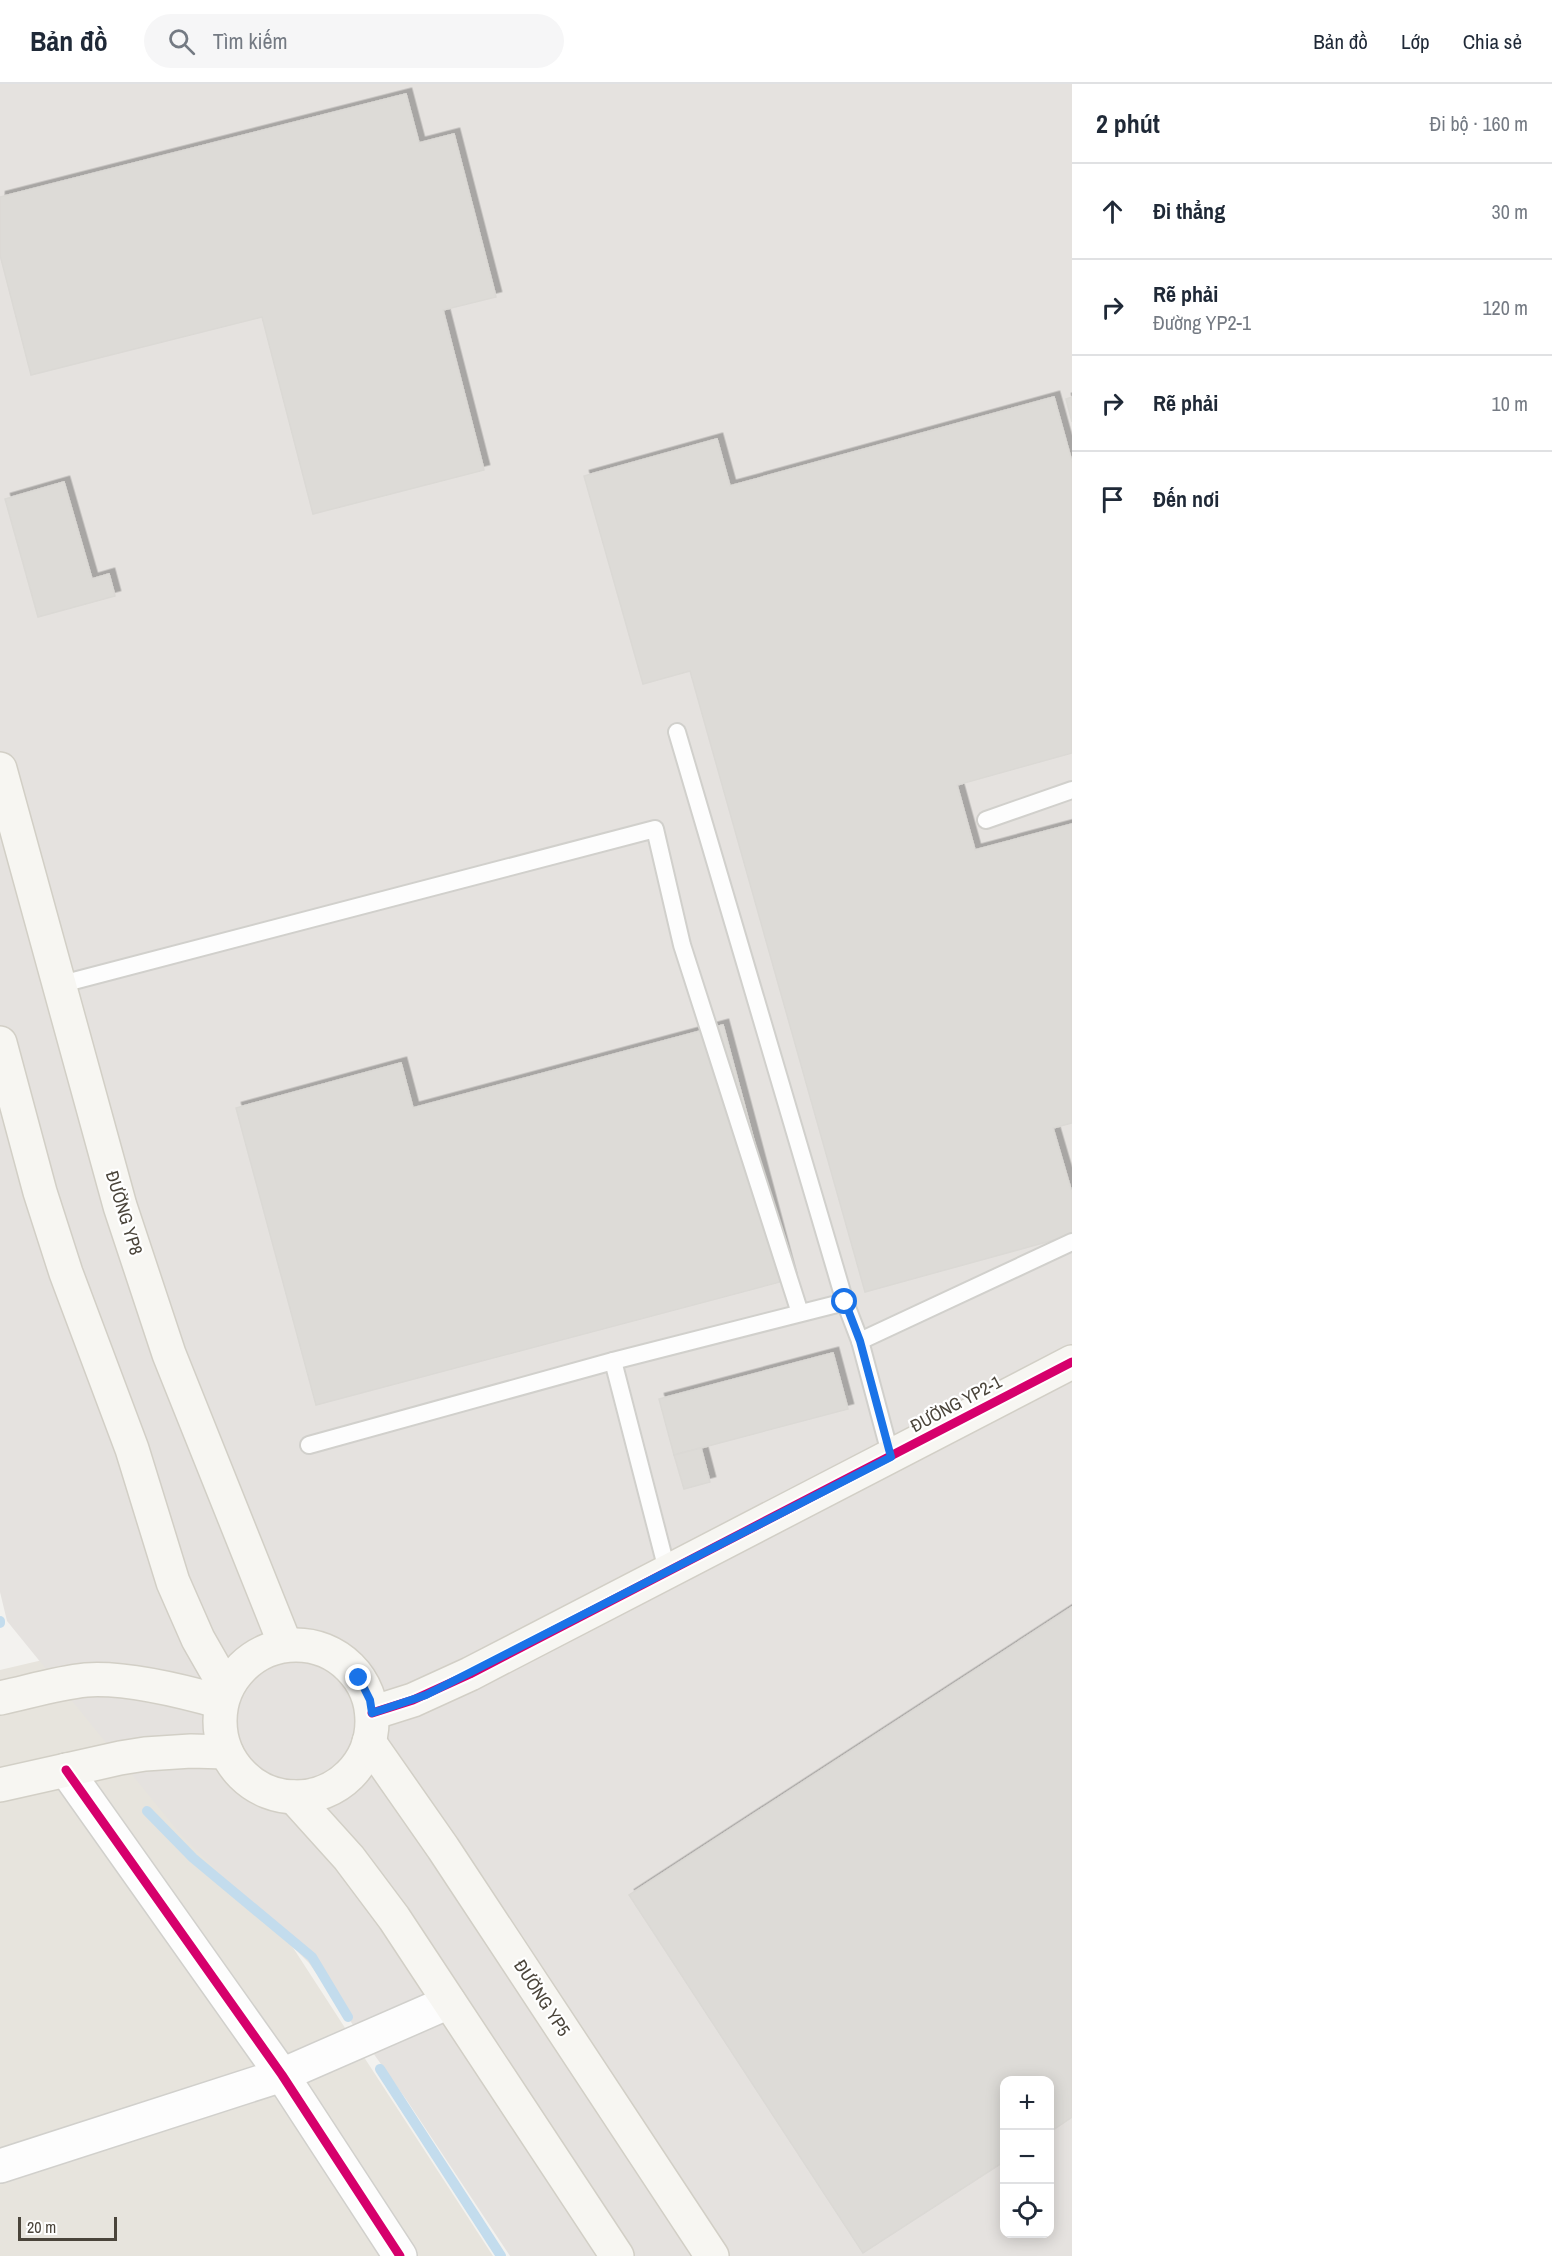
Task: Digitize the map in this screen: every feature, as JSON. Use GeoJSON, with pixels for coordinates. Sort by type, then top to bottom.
{"type":"FeatureCollection","features":[{"type":"Feature","properties":{"kind":"main road","name":"ĐƯỜNG YP8"},"geometry":{"type":"LineString","coordinates":[[0,769],[120,1206],[169,1354],[285,1644]]}},
{"type":"Feature","properties":{"kind":"main road"},"geometry":{"type":"LineString","coordinates":[[0,1043],[43,1203],[66,1273],[132,1449],[173,1582],[224,1695]]}},
{"type":"Feature","properties":{"kind":"main road","name":"ĐƯỜNG YP2-1"},"geometry":{"type":"LineString","coordinates":[[370,1727],[413,1700],[442,1688],[1072,1362]]}},
{"type":"Feature","properties":{"kind":"main road"},"geometry":{"type":"LineString","coordinates":[[285,1644],[302,1644],[319,1648],[341,1659],[365,1688],[370,1727],[361,1761],[334,1788],[310,1796],[294,1797],[273,1793],[250,1782],[226,1752],[219,1721],[224,1695],[241,1667],[254,1656],[285,1644]]}},
{"type":"Feature","properties":{"kind":"main road"},"geometry":{"type":"LineString","coordinates":[[0,1698],[94,1680],[224,1695]]}},
{"type":"Feature","properties":{"kind":"main road","name":"ĐƯỜNG YP5"},"geometry":{"type":"LineString","coordinates":[[370,1727],[448,1856],[712,2256]]}},
{"type":"Feature","properties":{"kind":"main road"},"geometry":{"type":"LineString","coordinates":[[0,1785],[145,1754],[191,1751],[226,1752]]}},
{"type":"Feature","properties":{"kind":"main road"},"geometry":{"type":"LineString","coordinates":[[294,1797],[360,1871],[617,2256]]}},
{"type":"Feature","properties":{"kind":"street"},"geometry":{"type":"LineString","coordinates":[[66,1770],[282,2075],[400,2256]]}},
{"type":"Feature","properties":{"kind":"street"},"geometry":{"type":"LineString","coordinates":[[0,2166],[282,2075],[449,2002]]}},
{"type":"Feature","properties":{"kind":"lane"},"geometry":{"type":"LineString","coordinates":[[677,732],[845,1302],[860,1341],[891,1457]]}},
{"type":"Feature","properties":{"kind":"lane"},"geometry":{"type":"LineString","coordinates":[[986,820],[1072,790]]}},
{"type":"Feature","properties":{"kind":"lane"},"geometry":{"type":"LineString","coordinates":[[58,985],[655,829],[682,945],[800,1313]]}},
{"type":"Feature","properties":{"kind":"lane"},"geometry":{"type":"LineString","coordinates":[[860,1341],[1072,1242]]}},
{"type":"Feature","properties":{"kind":"lane"},"geometry":{"type":"LineString","coordinates":[[309,1445],[613,1361],[845,1302]]}},
{"type":"Feature","properties":{"kind":"lane"},"geometry":{"type":"LineString","coordinates":[[613,1361],[667,1570]]}},
{"type":"Feature","properties":{"kind":"shaded area"},"geometry":{"type":"Polygon","coordinates":[[[0,84],[1072,84],[1072,2256],[510,2256],[408,2102],[309,1963],[181,1835],[7,1621],[0,1592],[0,84]]]}},
{"type":"Feature","properties":{"kind":"shaded area"},"geometry":{"type":"Polygon","coordinates":[[[98,1647],[493,2256],[0,2256],[0,1670],[98,1647]]]}},
{"type":"Feature","properties":{"kind":"building"},"geometry":{"type":"Polygon","coordinates":[[[406,94],[419,143],[454,134],[496,297],[443,310],[484,470],[313,514],[262,317],[31,375],[0,255],[0,197],[406,94]]]}},
{"type":"Feature","properties":{"kind":"building"},"geometry":{"type":"Polygon","coordinates":[[[1054,397],[1072,462],[1072,753],[957,785],[975,850],[1072,824],[1072,1123],[1053,1128],[1072,1193],[1072,1235],[865,1292],[690,671],[643,684],[584,476],[717,439],[730,486],[1054,397]]]}},
{"type":"Feature","properties":{"kind":"building"},"geometry":{"type":"Polygon","coordinates":[[[1072,397],[1072,422],[1066,399],[1072,397]]]}},
{"type":"Feature","properties":{"kind":"building"},"geometry":{"type":"Polygon","coordinates":[[[64,482],[92,579],[109,574],[115,596],[38,617],[5,499],[64,482]]]}},
{"type":"Feature","properties":{"kind":"building"},"geometry":{"type":"Polygon","coordinates":[[[723,1025],[791,1279],[316,1405],[236,1108],[401,1063],[413,1108],[723,1025]]]}},
{"type":"Feature","properties":{"kind":"building"},"geometry":{"type":"Polygon","coordinates":[[[833,1353],[848,1409],[674,1455],[659,1399],[833,1353]]]}},
{"type":"Feature","properties":{"kind":"building"},"geometry":{"type":"Polygon","coordinates":[[[701,1448],[710,1482],[684,1489],[674,1455],[701,1448]]]}},
{"type":"Feature","properties":{"kind":"building"},"geometry":{"type":"Polygon","coordinates":[[[1072,1607],[1072,2117],[1054,2129],[1054,2076],[1000,2076],[1000,2164],[863,2253],[629,1895],[1072,1607]]]}},
{"type":"Feature","properties":{"kind":"waterway"},"geometry":{"type":"LineString","coordinates":[[147,1811],[193,1858],[312,1957],[348,2017]]}},
{"type":"Feature","properties":{"kind":"waterway"},"geometry":{"type":"LineString","coordinates":[[380,2069],[501,2256]]}},
{"type":"Feature","properties":{"kind":"cycle path"},"geometry":{"type":"LineString","coordinates":[[372,1713],[413,1700],[470,1674],[1072,1362]]}},
{"type":"Feature","properties":{"kind":"cycle path"},"geometry":{"type":"LineString","coordinates":[[66,1770],[282,2075],[400,2256]]}},
{"type":"Feature","properties":{"kind":"route"},"geometry":{"type":"LineString","coordinates":[[359,1678],[370,1700],[372,1713],[426,1695],[891,1457],[860,1341],[845,1302]]}}]}
